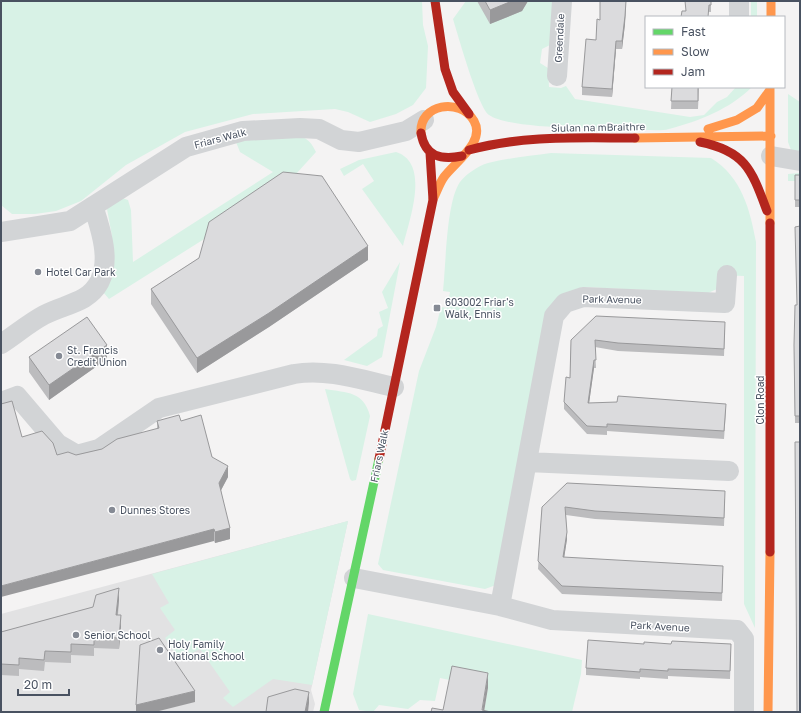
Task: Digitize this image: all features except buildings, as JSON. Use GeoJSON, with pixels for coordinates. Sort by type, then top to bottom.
{"type":"FeatureCollection","features":[{"type":"Feature","properties":{"kind":"street"},"geometry":{"type":"LineString","coordinates":[[435,1],[445,69],[453,92],[469,114],[475,126],[475,139],[465,153],[454,159],[445,160],[427,149],[421,137],[421,128],[439,94],[445,69]]}},
{"type":"Feature","properties":{"kind":"street","name":"Greendale"},"geometry":{"type":"LineString","coordinates":[[557,76],[562,1]]}},
{"type":"Feature","properties":{"kind":"street"},"geometry":{"type":"LineString","coordinates":[[739,16],[740,1]]}},
{"type":"Feature","properties":{"kind":"street"},"geometry":{"type":"LineString","coordinates":[[771,1],[771,16]]}},
{"type":"Feature","properties":{"kind":"street","name":"Clon Road"},"geometry":{"type":"LineString","coordinates":[[768,712],[771,438],[770,89]]}},
{"type":"Feature","properties":{"kind":"street","name":"Siulan na mBraithre"},"geometry":{"type":"LineString","coordinates":[[674,138],[737,120],[757,108],[770,89]]}},
{"type":"Feature","properties":{"kind":"street"},"geometry":{"type":"LineString","coordinates":[[427,116],[437,108],[454,106],[469,114]]}},
{"type":"Feature","properties":{"kind":"street","name":"Friars Walk"},"geometry":{"type":"LineString","coordinates":[[1,232],[70,221],[186,147],[243,131],[300,128],[319,129],[341,140],[359,142],[406,131],[427,116]]}},
{"type":"Feature","properties":{"kind":"street","name":"Siulan na mBraithre"},"geometry":{"type":"LineString","coordinates":[[475,126],[493,133],[523,139]]}},
{"type":"Feature","properties":{"kind":"street","name":"Friars Walk"},"geometry":{"type":"LineString","coordinates":[[385,136],[406,139],[427,149],[432,200]]}},
{"type":"Feature","properties":{"kind":"street","name":"Siulan na mBraithre"},"geometry":{"type":"LineString","coordinates":[[465,153],[495,143],[523,139],[771,136]]}},
{"type":"Feature","properties":{"kind":"street","name":"Siulan na mBraithre"},"geometry":{"type":"LineString","coordinates":[[674,138],[716,145],[740,157],[759,189],[771,221]]}},
{"type":"Feature","properties":{"kind":"street","name":"Friars Walk"},"geometry":{"type":"LineString","coordinates":[[324,712],[354,578],[432,200],[444,177],[465,153]]}},
{"type":"Feature","properties":{"kind":"street"},"geometry":{"type":"LineString","coordinates":[[771,156],[800,161]]}},
{"type":"Feature","properties":{"kind":"street"},"geometry":{"type":"LineString","coordinates":[[1,344],[44,315],[83,298],[97,286],[104,268],[104,236],[93,206]]}},
{"type":"Feature","properties":{"kind":"street","name":"Park Avenue"},"geometry":{"type":"LineString","coordinates":[[500,606],[554,316],[565,303],[583,297],[725,303],[727,274]]}},
{"type":"Feature","properties":{"kind":"street"},"geometry":{"type":"LineString","coordinates":[[1,402],[17,396],[58,444],[77,455],[99,449],[159,408],[301,373],[323,372],[394,388]]}},
{"type":"Feature","properties":{"kind":"street"},"geometry":{"type":"LineString","coordinates":[[527,462],[729,471]]}},
{"type":"Feature","properties":{"kind":"street","name":"Park Avenue"},"geometry":{"type":"LineString","coordinates":[[354,578],[500,606],[552,620],[737,630],[744,639],[744,712]]}},
{"type":"Feature","properties":{"kind":"shaded area","name":"Holy Family National School"},"geometry":{"type":"Polygon","coordinates":[[[348,521],[311,690],[315,704],[313,712],[1,712],[1,614],[348,521]]]}},
{"type":"Feature","properties":{"kind":"green space"},"geometry":{"type":"Polygon","coordinates":[[[1,1],[422,1],[423,25],[428,46],[426,88],[413,105],[396,114],[370,122],[348,112],[335,109],[253,114],[185,132],[126,165],[81,201],[56,211],[35,214],[12,214],[1,205],[1,1]]]}},
{"type":"Feature","properties":{"kind":"green space"},"geometry":{"type":"Polygon","coordinates":[[[466,1],[554,1],[550,45],[542,49],[540,63],[548,68],[549,87],[561,88],[566,86],[575,99],[690,117],[704,115],[717,102],[727,97],[735,88],[751,88],[734,102],[714,113],[692,122],[665,130],[535,126],[500,120],[489,115],[479,99],[453,19],[466,1]]]}},
{"type":"Feature","properties":{"kind":"green space"},"geometry":{"type":"Polygon","coordinates":[[[751,1],[757,1],[757,16],[751,16],[751,1]]]}},
{"type":"Feature","properties":{"kind":"green space"},"geometry":{"type":"Polygon","coordinates":[[[788,94],[800,102],[800,153],[791,150],[788,142],[788,94]]]}},
{"type":"Feature","properties":{"kind":"green space"},"geometry":{"type":"Polygon","coordinates":[[[285,134],[304,138],[310,142],[316,152],[296,174],[209,236],[109,299],[103,292],[112,236],[107,209],[119,197],[128,200],[131,210],[133,262],[273,172],[240,152],[236,142],[285,134]]]}},
{"type":"Feature","properties":{"kind":"green space"},"geometry":{"type":"Polygon","coordinates":[[[396,152],[407,158],[413,168],[415,180],[413,208],[403,246],[362,189],[374,181],[363,164],[344,176],[340,169],[359,160],[396,152]]]}},
{"type":"Feature","properties":{"kind":"green space"},"geometry":{"type":"Polygon","coordinates":[[[551,153],[711,158],[722,166],[730,175],[743,195],[751,218],[756,242],[755,628],[744,604],[744,276],[719,275],[717,289],[708,293],[583,287],[562,295],[496,585],[485,589],[383,570],[378,564],[419,371],[436,327],[441,307],[447,308],[450,292],[443,291],[447,234],[455,191],[460,182],[466,176],[484,164],[551,153]]]}},
{"type":"Feature","properties":{"kind":"green space"},"geometry":{"type":"Polygon","coordinates":[[[800,173],[800,181],[788,181],[788,174],[800,173]]]}},
{"type":"Feature","properties":{"kind":"green space"},"geometry":{"type":"Polygon","coordinates":[[[400,262],[382,357],[367,366],[344,360],[377,336],[378,329],[383,326],[379,312],[388,308],[382,292],[400,262]]]}},
{"type":"Feature","properties":{"kind":"green space"},"geometry":{"type":"Polygon","coordinates":[[[325,389],[348,393],[359,398],[367,408],[370,416],[356,480],[352,481],[350,479],[325,389]]]}},
{"type":"Feature","properties":{"kind":"green space"},"geometry":{"type":"Polygon","coordinates":[[[348,521],[312,685],[273,679],[233,707],[223,698],[230,692],[200,649],[179,659],[165,638],[175,630],[160,608],[169,603],[152,574],[348,521]]]}},
{"type":"Feature","properties":{"kind":"green space"},"geometry":{"type":"Polygon","coordinates":[[[368,614],[582,660],[581,674],[572,712],[484,712],[488,688],[440,678],[435,701],[420,700],[408,709],[379,705],[373,712],[359,710],[353,694],[368,614]]]}},
{"type":"Feature","properties":{"kind":"traffic: fast"},"geometry":{"type":"LineString","coordinates":[[324,712],[379,459]]}},
{"type":"Feature","properties":{"kind":"traffic: slow"},"geometry":{"type":"LineString","coordinates":[[771,1],[771,16]]}},
{"type":"Feature","properties":{"kind":"traffic: slow"},"geometry":{"type":"LineString","coordinates":[[770,88],[770,223]]}},
{"type":"Feature","properties":{"kind":"traffic: slow"},"geometry":{"type":"LineString","coordinates":[[708,129],[737,120],[757,108],[770,90]]}},
{"type":"Feature","properties":{"kind":"traffic: slow"},"geometry":{"type":"LineString","coordinates":[[421,133],[422,123],[426,116],[433,110],[442,107],[460,109],[468,113],[474,121],[477,129],[473,144],[444,177],[433,199]]}},
{"type":"Feature","properties":{"kind":"traffic: slow"},"geometry":{"type":"LineString","coordinates":[[635,138],[771,136]]}},
{"type":"Feature","properties":{"kind":"traffic: slow"},"geometry":{"type":"LineString","coordinates":[[768,712],[770,552]]}},
{"type":"Feature","properties":{"kind":"traffic: jam"},"geometry":{"type":"LineString","coordinates":[[435,1],[445,69],[453,92],[469,114]]}},
{"type":"Feature","properties":{"kind":"traffic: jam"},"geometry":{"type":"LineString","coordinates":[[421,133],[426,147],[435,155],[441,157],[462,156]]}},
{"type":"Feature","properties":{"kind":"traffic: jam"},"geometry":{"type":"LineString","coordinates":[[469,150],[510,142],[551,138],[635,138]]}},
{"type":"Feature","properties":{"kind":"traffic: jam"},"geometry":{"type":"LineString","coordinates":[[700,142],[728,151],[745,165],[757,185],[767,211]]}},
{"type":"Feature","properties":{"kind":"traffic: jam"},"geometry":{"type":"LineString","coordinates":[[379,459],[433,200],[430,153]]}},
{"type":"Feature","properties":{"kind":"traffic: jam"},"geometry":{"type":"LineString","coordinates":[[770,223],[770,552]]}},
{"type":"Feature","properties":{"kind":"place","name":"Hotel Car Park"},"geometry":{"type":"Point","coordinates":[38,272]}},
{"type":"Feature","properties":{"kind":"place","name":"603002 Friar's Walk, Ennis"},"geometry":{"type":"Point","coordinates":[437,308]}},
{"type":"Feature","properties":{"kind":"place","name":"St. Francis Credit Union"},"geometry":{"type":"Point","coordinates":[59,356]}},
{"type":"Feature","properties":{"kind":"place","name":"Dunnes Stores"},"geometry":{"type":"Point","coordinates":[112,510]}},
{"type":"Feature","properties":{"kind":"place","name":"Senior School"},"geometry":{"type":"Point","coordinates":[76,635]}},
{"type":"Feature","properties":{"kind":"place","name":"Holy Family National School"},"geometry":{"type":"Point","coordinates":[160,650]}}]}
